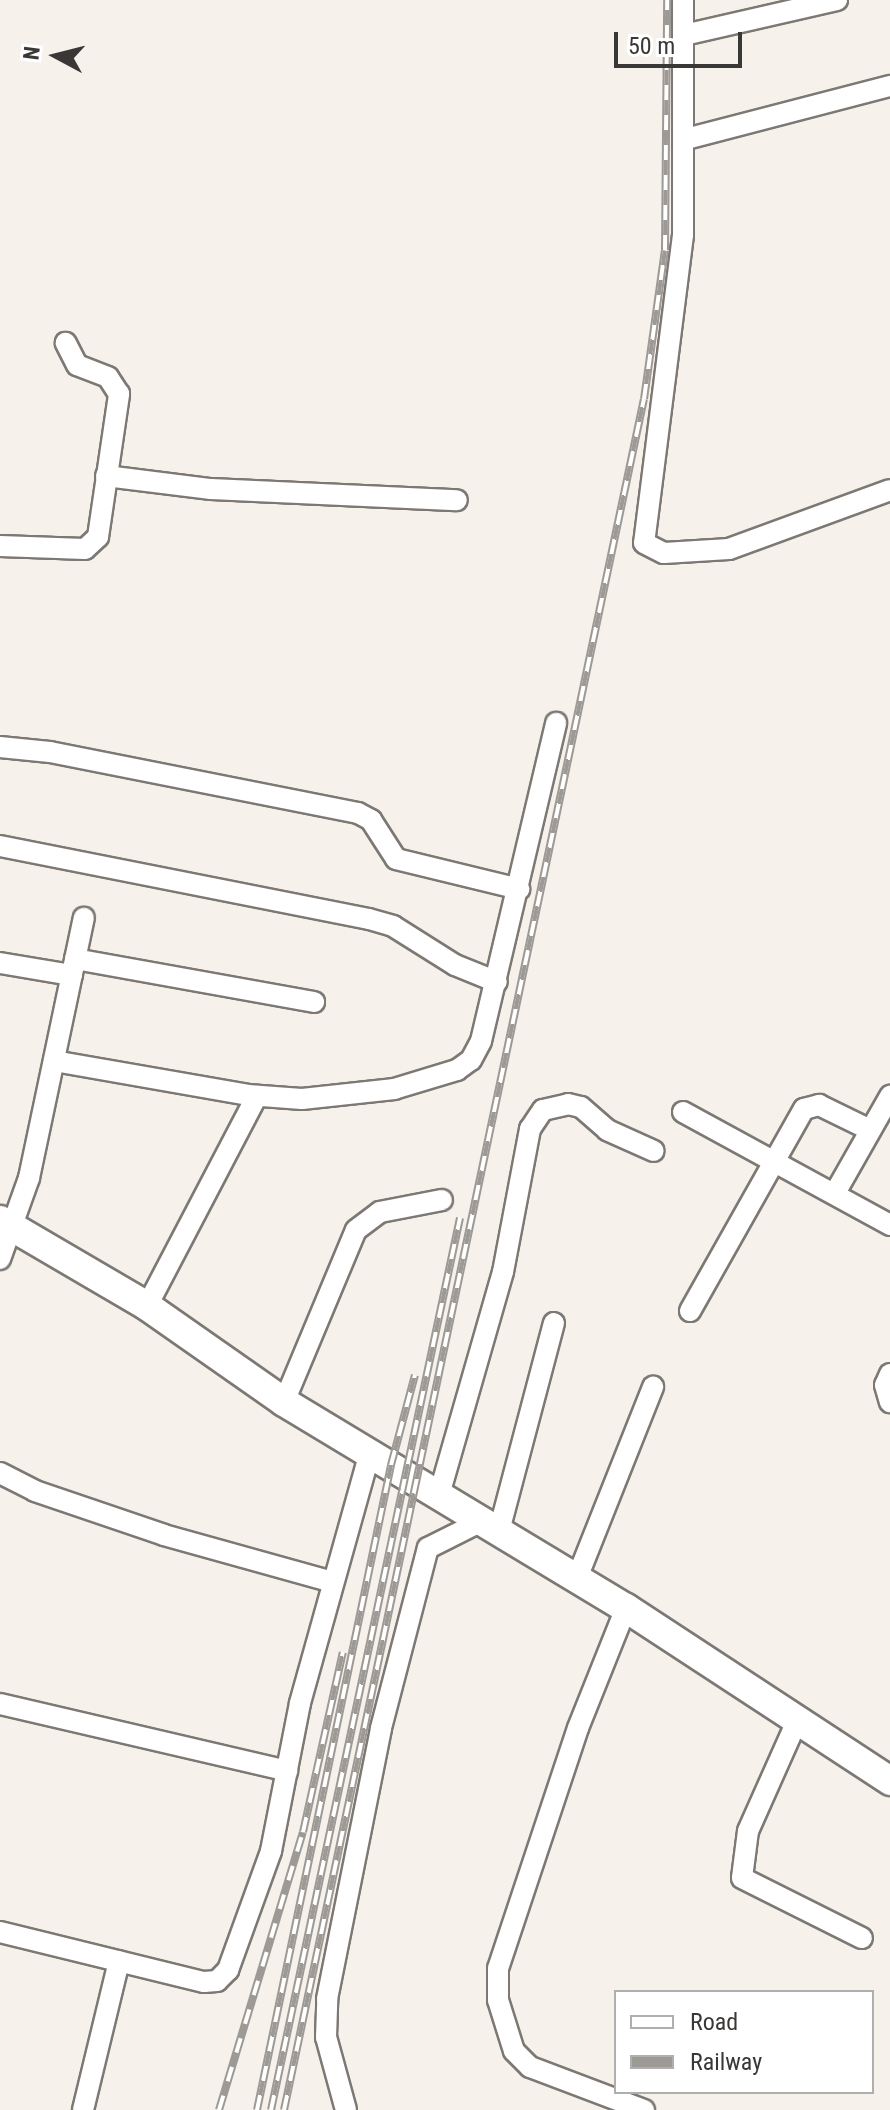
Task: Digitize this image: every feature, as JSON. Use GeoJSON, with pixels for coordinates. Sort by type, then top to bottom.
{"type":"FeatureCollection","features":[{"type":"Feature","properties":{"kind":"street"},"geometry":{"type":"LineString","coordinates":[[683,0],[686,139],[674,329],[644,543],[664,553],[729,549],[890,490]]}},
{"type":"Feature","properties":{"kind":"street"},"geometry":{"type":"LineString","coordinates":[[684,35],[837,0]]}},
{"type":"Feature","properties":{"kind":"street"},"geometry":{"type":"LineString","coordinates":[[686,139],[890,86]]}},
{"type":"Feature","properties":{"kind":"street"},"geometry":{"type":"LineString","coordinates":[[0,546],[85,549],[94,544],[106,476],[116,383],[77,365],[66,343]]}},
{"type":"Feature","properties":{"kind":"street"},"geometry":{"type":"LineString","coordinates":[[106,476],[211,489],[457,500]]}},
{"type":"Feature","properties":{"kind":"street"},"geometry":{"type":"LineString","coordinates":[[54,1061],[257,1096],[347,1097],[457,1070],[471,1060],[481,1041],[556,723]]}},
{"type":"Feature","properties":{"kind":"street"},"geometry":{"type":"LineString","coordinates":[[0,747],[50,752],[358,813],[371,820],[396,859],[519,889]]}},
{"type":"Feature","properties":{"kind":"street"},"geometry":{"type":"LineString","coordinates":[[0,846],[369,919],[393,926],[455,965],[497,982]]}},
{"type":"Feature","properties":{"kind":"street"},"geometry":{"type":"LineString","coordinates":[[0,1259],[54,1061],[84,918]]}},
{"type":"Feature","properties":{"kind":"street"},"geometry":{"type":"LineString","coordinates":[[0,963],[74,967],[314,1002]]}},
{"type":"Feature","properties":{"kind":"street"},"geometry":{"type":"LineString","coordinates":[[147,1306],[257,1096]]}},
{"type":"Feature","properties":{"kind":"street"},"geometry":{"type":"LineString","coordinates":[[835,1193],[890,1096]]}},
{"type":"Feature","properties":{"kind":"street"},"geometry":{"type":"LineString","coordinates":[[439,1495],[503,1272],[530,1129],[543,1110],[568,1104],[581,1107],[607,1130],[654,1151]]}},
{"type":"Feature","properties":{"kind":"street"},"geometry":{"type":"LineString","coordinates":[[690,1311],[810,1104],[870,1130]]}},
{"type":"Feature","properties":{"kind":"street"},"geometry":{"type":"LineString","coordinates":[[683,1112],[890,1225]]}},
{"type":"Feature","properties":{"kind":"street"},"geometry":{"type":"LineString","coordinates":[[284,1402],[356,1230],[390,1208],[442,1200]]}},
{"type":"Feature","properties":{"kind":"street"},"geometry":{"type":"LineString","coordinates":[[7,1225],[147,1306],[284,1402],[626,1608],[890,1781]]}},
{"type":"Feature","properties":{"kind":"street"},"geometry":{"type":"LineString","coordinates":[[490,1526],[554,1323]]}},
{"type":"Feature","properties":{"kind":"street"},"geometry":{"type":"LineString","coordinates":[[890,1374],[885,1385],[890,1402]]}},
{"type":"Feature","properties":{"kind":"street"},"geometry":{"type":"LineString","coordinates":[[577,1578],[653,1387]]}},
{"type":"Feature","properties":{"kind":"street"},"geometry":{"type":"LineString","coordinates":[[0,1932],[204,1982],[217,1981],[228,1970],[271,1851],[332,1582],[370,1452]]}},
{"type":"Feature","properties":{"kind":"street"},"geometry":{"type":"LineString","coordinates":[[0,1473],[35,1491],[164,1535],[332,1582]]}},
{"type":"Feature","properties":{"kind":"street"},"geometry":{"type":"LineString","coordinates":[[346,2110],[326,2037],[327,1999],[385,1713],[428,1548],[490,1526]]}},
{"type":"Feature","properties":{"kind":"street"},"geometry":{"type":"LineString","coordinates":[[626,1608],[578,1728],[498,1968],[498,2000],[514,2051],[530,2067],[644,2110]]}},
{"type":"Feature","properties":{"kind":"street"},"geometry":{"type":"LineString","coordinates":[[0,1704],[287,1771]]}},
{"type":"Feature","properties":{"kind":"street"},"geometry":{"type":"LineString","coordinates":[[797,1721],[748,1831],[742,1878],[862,1938]]}},
{"type":"Feature","properties":{"kind":"street"},"geometry":{"type":"LineString","coordinates":[[83,2110],[119,1961]]}},
{"type":"Feature","properties":{"kind":"railway"},"geometry":{"type":"LineString","coordinates":[[284,2110],[644,399],[665,250],[667,0]]}},
{"type":"Feature","properties":{"kind":"railway"},"geometry":{"type":"LineString","coordinates":[[271,2110],[460,1218]]}},
{"type":"Feature","properties":{"kind":"railway"},"geometry":{"type":"LineString","coordinates":[[257,2110],[391,1465],[415,1375]]}},
{"type":"Feature","properties":{"kind":"railway"},"geometry":{"type":"LineString","coordinates":[[219,2110],[303,1832],[343,1652]]}}]}
